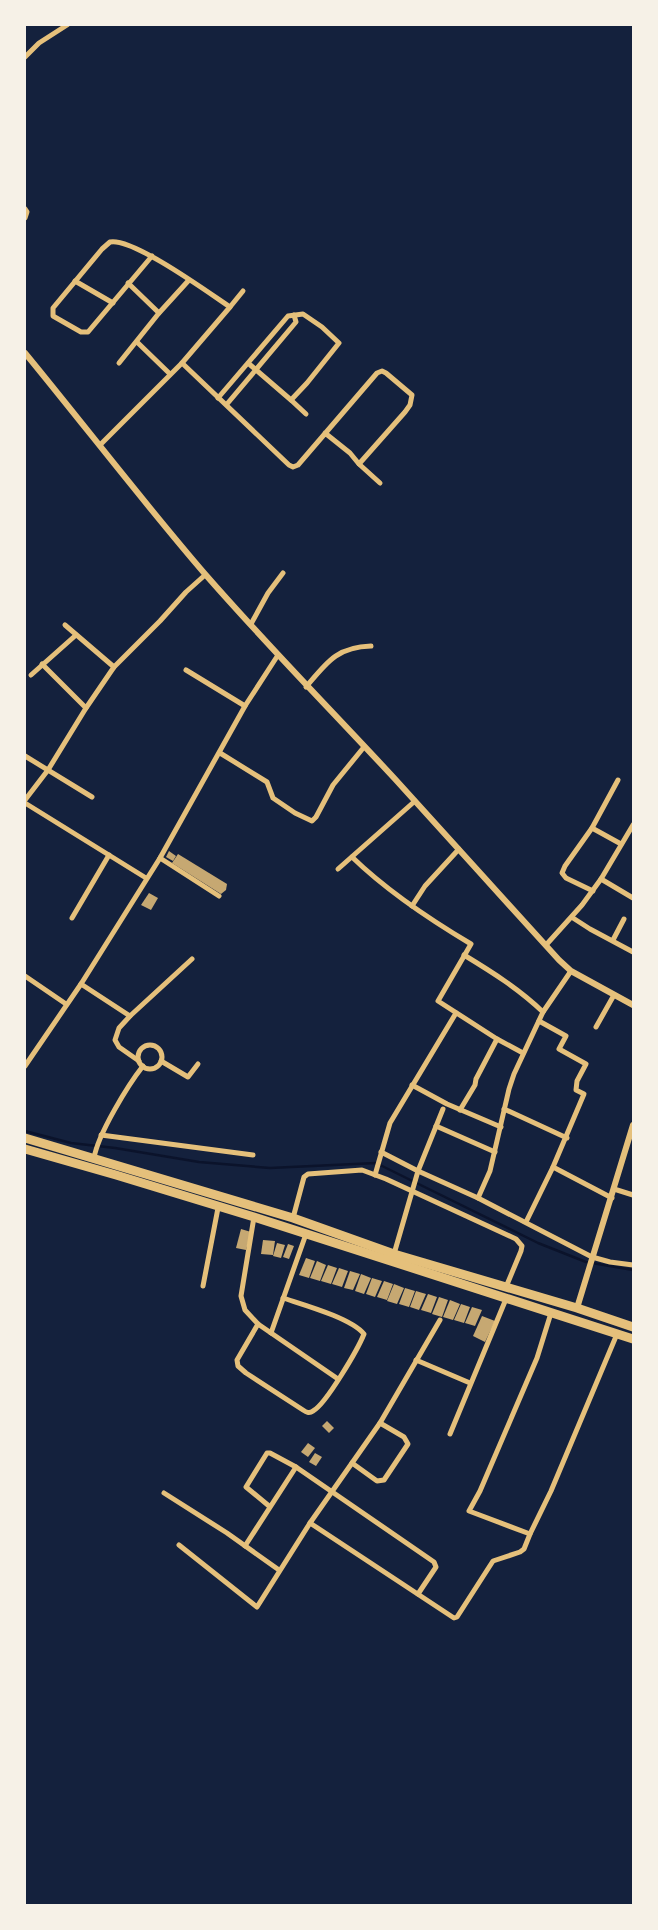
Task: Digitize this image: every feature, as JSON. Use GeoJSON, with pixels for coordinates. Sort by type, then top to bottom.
{"type":"FeatureCollection","features":[{"type":"Feature","properties":{"kind":"highway"},"geometry":{"type":"LineString","coordinates":[[25,1138],[94,1156],[118,1170],[218,1208],[254,1217],[633,1339]]}},
{"type":"Feature","properties":{"kind":"highway"},"geometry":{"type":"LineString","coordinates":[[25,1149],[118,1170],[293,1218],[394,1254],[578,1308],[633,1327]]}},
{"type":"Feature","properties":{"kind":"street"},"geometry":{"type":"LineString","coordinates":[[25,57],[39,42],[67,25]]}},
{"type":"Feature","properties":{"kind":"street"},"geometry":{"type":"LineString","coordinates":[[25,209],[27,212],[25,218]]}},
{"type":"Feature","properties":{"kind":"street"},"geometry":{"type":"LineString","coordinates":[[152,256],[90,331],[85,333],[54,318],[53,308],[110,242],[119,242],[152,256],[230,307]]}},
{"type":"Feature","properties":{"kind":"street"},"geometry":{"type":"LineString","coordinates":[[119,363],[189,280]]}},
{"type":"Feature","properties":{"kind":"street"},"geometry":{"type":"LineString","coordinates":[[75,281],[113,303]]}},
{"type":"Feature","properties":{"kind":"street"},"geometry":{"type":"LineString","coordinates":[[128,283],[160,313]]}},
{"type":"Feature","properties":{"kind":"street"},"geometry":{"type":"LineString","coordinates":[[100,445],[182,363],[243,291]]}},
{"type":"Feature","properties":{"kind":"street"},"geometry":{"type":"LineString","coordinates":[[218,398],[288,316],[303,314],[322,327],[339,343],[308,383],[291,400]]}},
{"type":"Feature","properties":{"kind":"street"},"geometry":{"type":"LineString","coordinates":[[227,404],[296,322],[294,315]]}},
{"type":"Feature","properties":{"kind":"street"},"geometry":{"type":"LineString","coordinates":[[137,342],[170,374]]}},
{"type":"Feature","properties":{"kind":"street"},"geometry":{"type":"LineString","coordinates":[[25,353],[100,445],[128,483],[206,575],[546,945],[571,971],[633,1004]]}},
{"type":"Feature","properties":{"kind":"street"},"geometry":{"type":"LineString","coordinates":[[182,363],[292,466],[298,464],[378,373],[382,371],[386,373],[412,395],[410,405],[359,464]]}},
{"type":"Feature","properties":{"kind":"street"},"geometry":{"type":"LineString","coordinates":[[248,363],[306,414]]}},
{"type":"Feature","properties":{"kind":"street"},"geometry":{"type":"LineString","coordinates":[[325,433],[380,483]]}},
{"type":"Feature","properties":{"kind":"street"},"geometry":{"type":"LineString","coordinates":[[251,624],[268,593],[283,573]]}},
{"type":"Feature","properties":{"kind":"street"},"geometry":{"type":"LineString","coordinates":[[146,878],[25,802],[48,770],[114,667],[186,592],[206,575]]}},
{"type":"Feature","properties":{"kind":"street"},"geometry":{"type":"LineString","coordinates":[[65,625],[114,667]]}},
{"type":"Feature","properties":{"kind":"street"},"geometry":{"type":"LineString","coordinates":[[31,675],[76,635]]}},
{"type":"Feature","properties":{"kind":"street"},"geometry":{"type":"LineString","coordinates":[[306,686],[339,653],[351,647],[371,646]]}},
{"type":"Feature","properties":{"kind":"street"},"geometry":{"type":"LineString","coordinates":[[25,1066],[81,984],[160,858],[245,706],[278,655]]}},
{"type":"Feature","properties":{"kind":"street"},"geometry":{"type":"LineString","coordinates":[[42,664],[86,708]]}},
{"type":"Feature","properties":{"kind":"street"},"geometry":{"type":"LineString","coordinates":[[186,670],[245,706]]}},
{"type":"Feature","properties":{"kind":"street"},"geometry":{"type":"LineString","coordinates":[[220,753],[267,782],[273,798],[295,813],[312,821],[333,785],[364,747]]}},
{"type":"Feature","properties":{"kind":"street"},"geometry":{"type":"LineString","coordinates":[[25,756],[92,796]]}},
{"type":"Feature","properties":{"kind":"street"},"geometry":{"type":"LineString","coordinates":[[593,891],[566,878],[562,873],[564,866],[592,828],[618,780]]}},
{"type":"Feature","properties":{"kind":"street"},"geometry":{"type":"LineString","coordinates":[[338,869],[415,801]]}},
{"type":"Feature","properties":{"kind":"street"},"geometry":{"type":"LineString","coordinates":[[546,945],[573,918],[593,891],[633,825]]}},
{"type":"Feature","properties":{"kind":"street"},"geometry":{"type":"LineString","coordinates":[[592,828],[621,844]]}},
{"type":"Feature","properties":{"kind":"street"},"geometry":{"type":"LineString","coordinates":[[412,906],[430,880],[459,849]]}},
{"type":"Feature","properties":{"kind":"street"},"geometry":{"type":"LineString","coordinates":[[72,918],[109,855]]}},
{"type":"Feature","properties":{"kind":"street"},"geometry":{"type":"LineString","coordinates":[[160,858],[220,896]]}},
{"type":"Feature","properties":{"kind":"street"},"geometry":{"type":"LineString","coordinates":[[352,858],[372,876],[412,906],[471,944],[438,1001],[497,1039],[523,1053]]}},
{"type":"Feature","properties":{"kind":"street"},"geometry":{"type":"LineString","coordinates":[[601,879],[633,898]]}},
{"type":"Feature","properties":{"kind":"street"},"geometry":{"type":"LineString","coordinates":[[573,918],[633,952]]}},
{"type":"Feature","properties":{"kind":"street"},"geometry":{"type":"LineString","coordinates":[[612,940],[624,919]]}},
{"type":"Feature","properties":{"kind":"street"},"geometry":{"type":"LineString","coordinates":[[464,955],[503,978],[527,996],[543,1012]]}},
{"type":"Feature","properties":{"kind":"street"},"geometry":{"type":"LineString","coordinates":[[94,1156],[101,1135],[141,1064],[138,1056],[140,1050],[144,1046],[150,1045],[159,1049],[162,1055],[161,1061],[151,1068],[141,1064],[119,1047],[115,1040],[120,1028],[130,1016],[192,959]]}},
{"type":"Feature","properties":{"kind":"street"},"geometry":{"type":"LineString","coordinates":[[478,1198],[490,1171],[509,1089],[523,1053],[543,1012],[571,971]]}},
{"type":"Feature","properties":{"kind":"street"},"geometry":{"type":"LineString","coordinates":[[25,976],[66,1004]]}},
{"type":"Feature","properties":{"kind":"street"},"geometry":{"type":"LineString","coordinates":[[81,984],[130,1016]]}},
{"type":"Feature","properties":{"kind":"street"},"geometry":{"type":"LineString","coordinates":[[596,1027],[614,995]]}},
{"type":"Feature","properties":{"kind":"street"},"geometry":{"type":"LineString","coordinates":[[374,1175],[390,1123],[456,1013]]}},
{"type":"Feature","properties":{"kind":"street"},"geometry":{"type":"LineString","coordinates":[[526,1222],[553,1167],[584,1094],[576,1090],[577,1081],[586,1064],[559,1049],[566,1036],[539,1021]]}},
{"type":"Feature","properties":{"kind":"street"},"geometry":{"type":"LineString","coordinates":[[460,1110],[475,1085],[476,1078],[497,1039]]}},
{"type":"Feature","properties":{"kind":"street"},"geometry":{"type":"LineString","coordinates":[[161,1061],[188,1077],[198,1064]]}},
{"type":"Feature","properties":{"kind":"street"},"geometry":{"type":"LineString","coordinates":[[412,1085],[460,1110],[501,1127]]}},
{"type":"Feature","properties":{"kind":"street"},"geometry":{"type":"LineString","coordinates":[[504,1109],[566,1138]]}},
{"type":"Feature","properties":{"kind":"street"},"geometry":{"type":"LineString","coordinates":[[394,1254],[412,1188],[443,1110]]}},
{"type":"Feature","properties":{"kind":"street"},"geometry":{"type":"LineString","coordinates":[[578,1308],[588,1269],[612,1198],[633,1125]]}},
{"type":"Feature","properties":{"kind":"street"},"geometry":{"type":"LineString","coordinates":[[436,1126],[495,1152]]}},
{"type":"Feature","properties":{"kind":"street"},"geometry":{"type":"LineString","coordinates":[[101,1135],[253,1155]]}},
{"type":"Feature","properties":{"kind":"street"},"geometry":{"type":"LineString","coordinates":[[380,1153],[478,1198],[592,1258],[633,1265]]}},
{"type":"Feature","properties":{"kind":"street"},"geometry":{"type":"LineString","coordinates":[[553,1167],[612,1198]]}},
{"type":"Feature","properties":{"kind":"street"},"geometry":{"type":"LineString","coordinates":[[293,1218],[304,1177],[308,1174],[362,1170],[412,1188],[520,1242],[522,1246],[521,1251],[506,1287]]}},
{"type":"Feature","properties":{"kind":"street"},"geometry":{"type":"LineString","coordinates":[[614,1189],[633,1195]]}},
{"type":"Feature","properties":{"kind":"street"},"geometry":{"type":"LineString","coordinates":[[203,1286],[218,1208]]}},
{"type":"Feature","properties":{"kind":"street"},"geometry":{"type":"LineString","coordinates":[[254,1217],[241,1296],[245,1310],[258,1324],[338,1379]]}},
{"type":"Feature","properties":{"kind":"street"},"geometry":{"type":"LineString","coordinates":[[271,1333],[306,1234]]}},
{"type":"Feature","properties":{"kind":"street"},"geometry":{"type":"LineString","coordinates":[[258,1324],[237,1360],[238,1366],[308,1413],[312,1412],[330,1392],[364,1336],[364,1332],[341,1319],[284,1298]]}},
{"type":"Feature","properties":{"kind":"street"},"geometry":{"type":"LineString","coordinates":[[450,1434],[506,1299]]}},
{"type":"Feature","properties":{"kind":"street"},"geometry":{"type":"LineString","coordinates":[[530,1534],[470,1511],[537,1358],[552,1313]]}},
{"type":"Feature","properties":{"kind":"street"},"geometry":{"type":"LineString","coordinates":[[179,1545],[205,1564],[255,1608],[310,1522],[380,1423],[440,1320]]}},
{"type":"Feature","properties":{"kind":"street"},"geometry":{"type":"LineString","coordinates":[[310,1522],[454,1618],[457,1617],[493,1561],[524,1549],[551,1491],[616,1334]]}},
{"type":"Feature","properties":{"kind":"street"},"geometry":{"type":"LineString","coordinates":[[416,1360],[470,1383]]}},
{"type":"Feature","properties":{"kind":"street"},"geometry":{"type":"LineString","coordinates":[[352,1464],[377,1481],[384,1480],[390,1472],[406,1448],[407,1440],[380,1423]]}},
{"type":"Feature","properties":{"kind":"street"},"geometry":{"type":"LineString","coordinates":[[269,1506],[246,1487],[268,1453],[270,1453],[296,1467],[434,1562],[436,1567],[418,1594]]}},
{"type":"Feature","properties":{"kind":"street"},"geometry":{"type":"LineString","coordinates":[[244,1546],[296,1467]]}},
{"type":"Feature","properties":{"kind":"street"},"geometry":{"type":"LineString","coordinates":[[164,1493],[279,1570]]}},
{"type":"Feature","properties":{"kind":"building"},"geometry":{"type":"Polygon","coordinates":[[[169,851],[176,856],[173,861],[166,857],[169,851]]]}},
{"type":"Feature","properties":{"kind":"building"},"geometry":{"type":"Polygon","coordinates":[[[178,854],[227,884],[226,890],[221,894],[172,863],[178,854]]]}},
{"type":"Feature","properties":{"kind":"building"},"geometry":{"type":"Polygon","coordinates":[[[149,893],[158,898],[151,910],[141,905],[149,893]]]}},
{"type":"Feature","properties":{"kind":"building"},"geometry":{"type":"Polygon","coordinates":[[[241,1229],[251,1232],[246,1250],[236,1248],[241,1229]]]}},
{"type":"Feature","properties":{"kind":"building"},"geometry":{"type":"Polygon","coordinates":[[[263,1240],[275,1241],[273,1255],[261,1254],[263,1240]]]}},
{"type":"Feature","properties":{"kind":"building"},"geometry":{"type":"Polygon","coordinates":[[[277,1243],[285,1245],[281,1258],[273,1256],[277,1243]]]}},
{"type":"Feature","properties":{"kind":"building"},"geometry":{"type":"Polygon","coordinates":[[[288,1244],[294,1246],[289,1259],[283,1257],[288,1244]]]}},
{"type":"Feature","properties":{"kind":"building"},"geometry":{"type":"Polygon","coordinates":[[[306,1258],[315,1261],[309,1278],[299,1275],[306,1258]]]}},
{"type":"Feature","properties":{"kind":"building"},"geometry":{"type":"Polygon","coordinates":[[[317,1261],[326,1265],[320,1281],[310,1278],[317,1261]]]}},
{"type":"Feature","properties":{"kind":"building"},"geometry":{"type":"Polygon","coordinates":[[[328,1265],[337,1268],[331,1284],[321,1281],[328,1265]]]}},
{"type":"Feature","properties":{"kind":"building"},"geometry":{"type":"Polygon","coordinates":[[[339,1268],[348,1271],[342,1287],[332,1284],[339,1268]]]}},
{"type":"Feature","properties":{"kind":"building"},"geometry":{"type":"Polygon","coordinates":[[[350,1271],[360,1274],[353,1290],[344,1288],[350,1271]]]}},
{"type":"Feature","properties":{"kind":"building"},"geometry":{"type":"Polygon","coordinates":[[[361,1274],[371,1278],[364,1294],[355,1291],[361,1274]]]}},
{"type":"Feature","properties":{"kind":"building"},"geometry":{"type":"Polygon","coordinates":[[[372,1278],[382,1281],[375,1297],[366,1294],[372,1278]]]}},
{"type":"Feature","properties":{"kind":"building"},"geometry":{"type":"Polygon","coordinates":[[[384,1281],[393,1284],[387,1300],[377,1297],[384,1281]]]}},
{"type":"Feature","properties":{"kind":"building"},"geometry":{"type":"Polygon","coordinates":[[[394,1284],[404,1288],[397,1304],[387,1301],[394,1284]]]}},
{"type":"Feature","properties":{"kind":"building"},"geometry":{"type":"Polygon","coordinates":[[[405,1288],[415,1291],[409,1307],[399,1304],[405,1288]]]}},
{"type":"Feature","properties":{"kind":"building"},"geometry":{"type":"Polygon","coordinates":[[[416,1291],[426,1294],[419,1310],[410,1307],[416,1291]]]}},
{"type":"Feature","properties":{"kind":"building"},"geometry":{"type":"Polygon","coordinates":[[[428,1294],[437,1297],[431,1313],[421,1310],[428,1294]]]}},
{"type":"Feature","properties":{"kind":"building"},"geometry":{"type":"Polygon","coordinates":[[[439,1297],[448,1300],[442,1317],[432,1314],[439,1297]]]}},
{"type":"Feature","properties":{"kind":"building"},"geometry":{"type":"Polygon","coordinates":[[[450,1300],[460,1304],[453,1320],[443,1317],[450,1300]]]}},
{"type":"Feature","properties":{"kind":"building"},"geometry":{"type":"Polygon","coordinates":[[[461,1304],[470,1307],[464,1323],[454,1320],[461,1304]]]}},
{"type":"Feature","properties":{"kind":"building"},"geometry":{"type":"Polygon","coordinates":[[[472,1307],[482,1310],[475,1326],[465,1323],[472,1307]]]}},
{"type":"Feature","properties":{"kind":"building"},"geometry":{"type":"Polygon","coordinates":[[[482,1316],[495,1321],[485,1342],[473,1336],[482,1316]]]}},
{"type":"Feature","properties":{"kind":"building"},"geometry":{"type":"Polygon","coordinates":[[[327,1421],[334,1428],[329,1433],[322,1426],[327,1421]]]}},
{"type":"Feature","properties":{"kind":"building"},"geometry":{"type":"Polygon","coordinates":[[[308,1443],[315,1448],[308,1457],[301,1452],[308,1443]]]}},
{"type":"Feature","properties":{"kind":"building"},"geometry":{"type":"Polygon","coordinates":[[[315,1453],[322,1457],[316,1466],[309,1462],[315,1453]]]}},
{"type":"Feature","properties":{"kind":"waterway"},"geometry":{"type":"LineString","coordinates":[[25,1131],[71,1143],[115,1148],[199,1162],[270,1168],[376,1163],[538,1243],[586,1262],[633,1270]]}}]}
